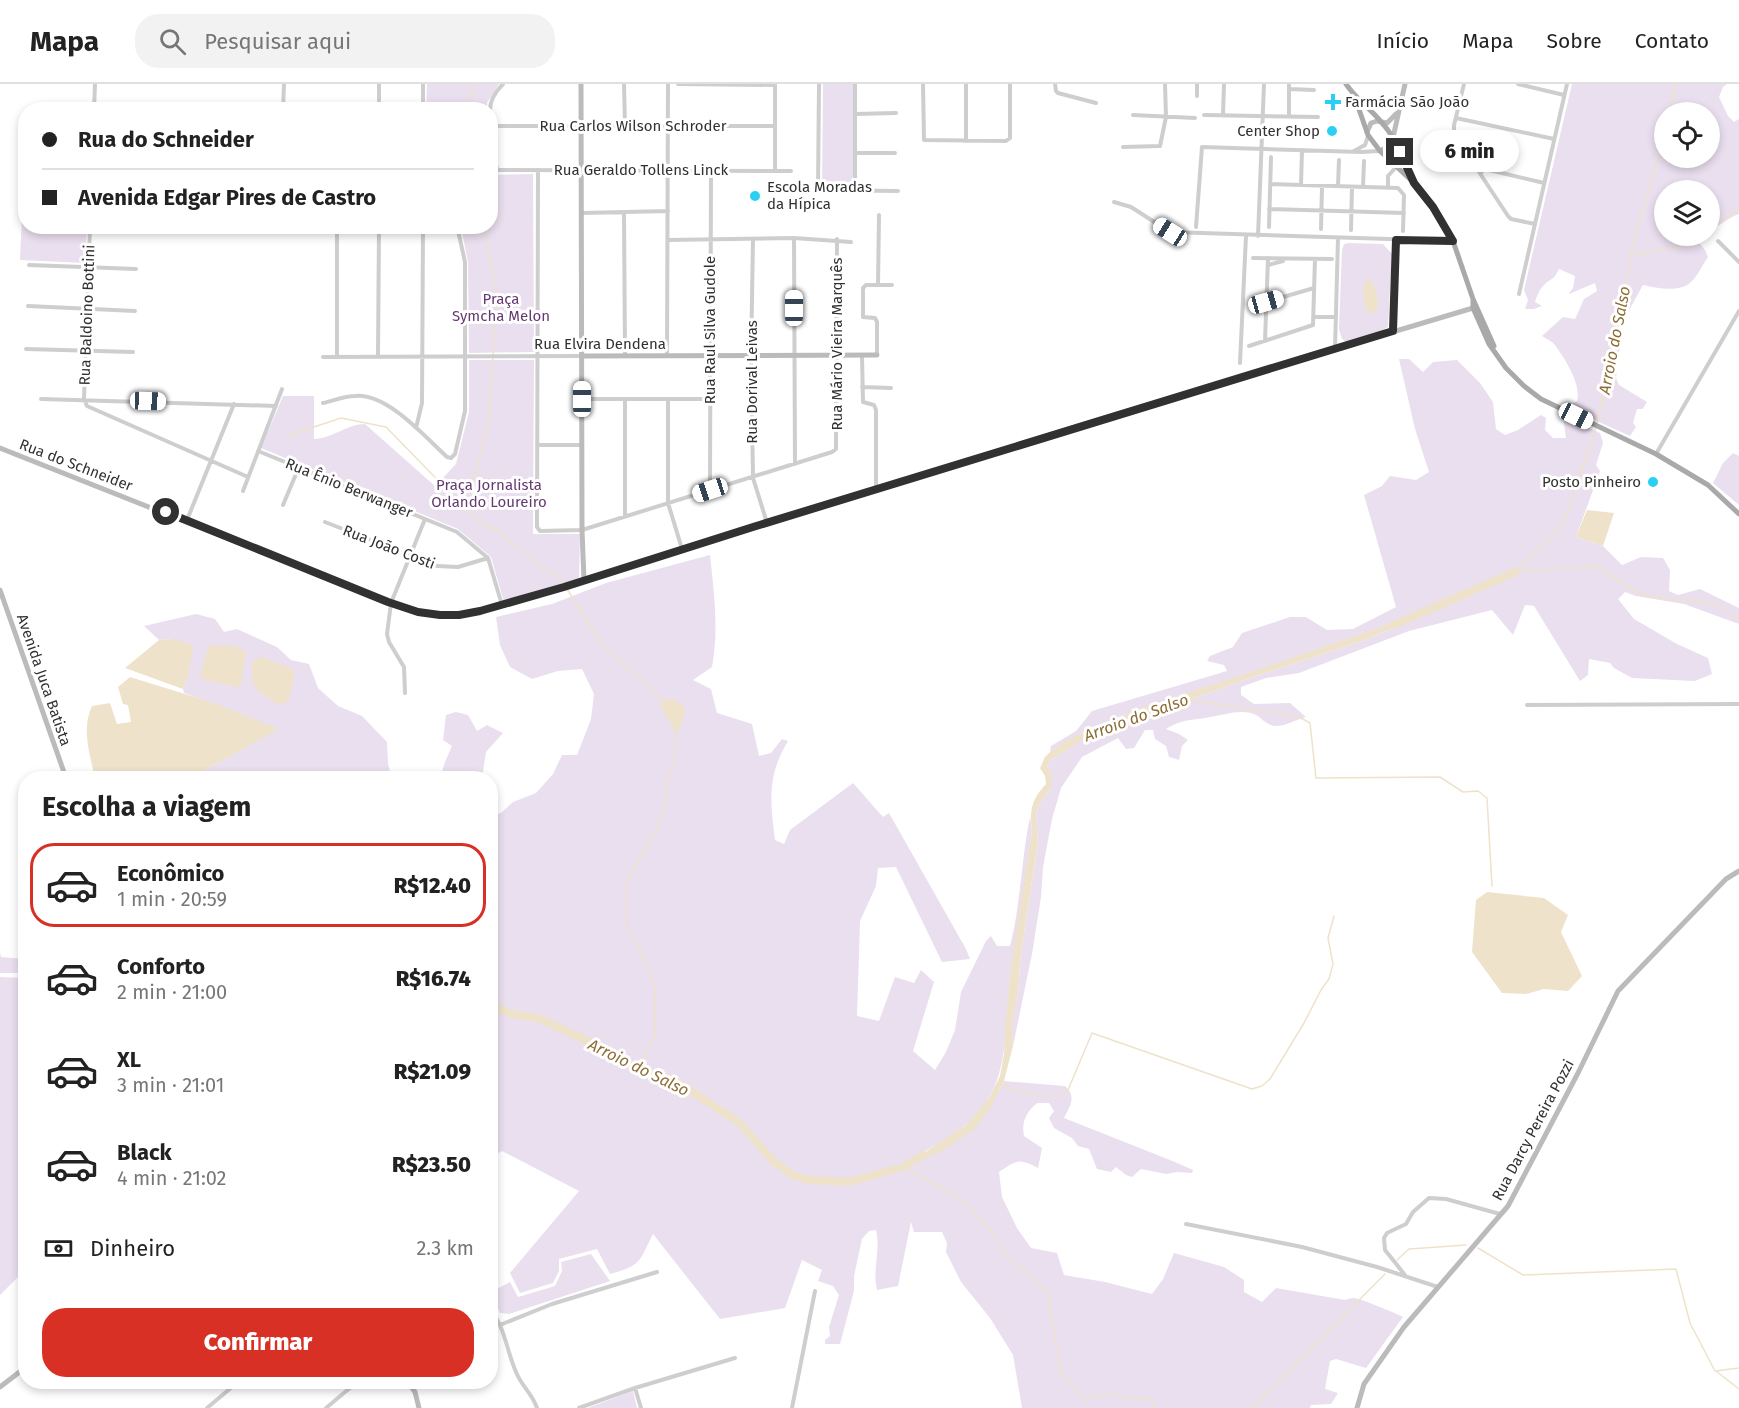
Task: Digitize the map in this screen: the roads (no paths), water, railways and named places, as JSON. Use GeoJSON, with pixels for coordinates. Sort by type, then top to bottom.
{"type":"FeatureCollection","features":[{"type":"Feature","properties":{"kind":"main road"},"geometry":{"type":"LineString","coordinates":[[1346,84],[1355,98],[1368,135],[1380,151],[1414,183],[1433,207],[1453,241],[1473,299],[1496,354]]}},
{"type":"Feature","properties":{"kind":"main road"},"geometry":{"type":"LineString","coordinates":[[1355,98],[1382,122],[1393,138],[1414,183]]}},
{"type":"Feature","properties":{"kind":"main road"},"geometry":{"type":"LineString","coordinates":[[1473,299],[1473,308],[1483,332],[1506,368],[1524,386],[1541,399],[1656,453],[1708,485],[1739,514]]}},
{"type":"Feature","properties":{"kind":"street"},"geometry":{"type":"LineString","coordinates":[[94,102],[95,84]]}},
{"type":"Feature","properties":{"kind":"street"},"geometry":{"type":"LineString","coordinates":[[283,102],[284,84]]}},
{"type":"Feature","properties":{"kind":"street"},"geometry":{"type":"LineString","coordinates":[[379,84],[379,102]]}},
{"type":"Feature","properties":{"kind":"street"},"geometry":{"type":"LineString","coordinates":[[423,84],[423,102]]}},
{"type":"Feature","properties":{"kind":"street"},"geometry":{"type":"LineString","coordinates":[[491,102],[503,84]]}},
{"type":"Feature","properties":{"kind":"street"},"geometry":{"type":"LineString","coordinates":[[581,84],[584,580]]}},
{"type":"Feature","properties":{"kind":"street"},"geometry":{"type":"LineString","coordinates":[[624,84],[624,126]]}},
{"type":"Feature","properties":{"kind":"street"},"geometry":{"type":"LineString","coordinates":[[668,84],[668,356]]}},
{"type":"Feature","properties":{"kind":"street"},"geometry":{"type":"LineString","coordinates":[[678,84],[775,84],[775,170]]}},
{"type":"Feature","properties":{"kind":"street"},"geometry":{"type":"LineString","coordinates":[[819,84],[818,190],[898,191]]}},
{"type":"Feature","properties":{"kind":"street"},"geometry":{"type":"LineString","coordinates":[[855,84],[855,191]]}},
{"type":"Feature","properties":{"kind":"street"},"geometry":{"type":"LineString","coordinates":[[923,84],[924,140],[966,141],[1009,140],[1010,84]]}},
{"type":"Feature","properties":{"kind":"street"},"geometry":{"type":"LineString","coordinates":[[966,84],[966,141]]}},
{"type":"Feature","properties":{"kind":"street"},"geometry":{"type":"LineString","coordinates":[[1055,84],[1058,93],[1096,103]]}},
{"type":"Feature","properties":{"kind":"street"},"geometry":{"type":"LineString","coordinates":[[1123,147],[1160,146],[1166,117],[1165,84]]}},
{"type":"Feature","properties":{"kind":"street"},"geometry":{"type":"LineString","coordinates":[[1197,84],[1197,96]]}},
{"type":"Feature","properties":{"kind":"street"},"geometry":{"type":"LineString","coordinates":[[1223,116],[1224,84]]}},
{"type":"Feature","properties":{"kind":"street"},"geometry":{"type":"LineString","coordinates":[[1258,236],[1264,84]]}},
{"type":"Feature","properties":{"kind":"street"},"geometry":{"type":"LineString","coordinates":[[1196,227],[1203,147],[1380,151],[1389,146],[1393,138],[1405,84]]}},
{"type":"Feature","properties":{"kind":"street"},"geometry":{"type":"LineString","coordinates":[[1464,84],[1454,134],[1511,219],[1535,224]]}},
{"type":"Feature","properties":{"kind":"street"},"geometry":{"type":"LineString","coordinates":[[1518,84],[1564,95]]}},
{"type":"Feature","properties":{"kind":"street"},"geometry":{"type":"LineString","coordinates":[[1519,294],[1567,84]]}},
{"type":"Feature","properties":{"kind":"street"},"geometry":{"type":"LineString","coordinates":[[1289,117],[1289,87],[1314,90]]}},
{"type":"Feature","properties":{"kind":"street"},"geometry":{"type":"LineString","coordinates":[[855,114],[896,113]]}},
{"type":"Feature","properties":{"kind":"street"},"geometry":{"type":"LineString","coordinates":[[1350,152],[1361,148],[1367,141],[1371,123],[1389,122],[1397,113]]}},
{"type":"Feature","properties":{"kind":"street"},"geometry":{"type":"LineString","coordinates":[[1204,115],[1318,117]]}},
{"type":"Feature","properties":{"kind":"street"},"geometry":{"type":"LineString","coordinates":[[1133,116],[1195,118]]}},
{"type":"Feature","properties":{"kind":"street"},"geometry":{"type":"LineString","coordinates":[[1456,118],[1554,139]]}},
{"type":"Feature","properties":{"kind":"street","name":"Rua Carlos Wilson Schroder"},"geometry":{"type":"LineString","coordinates":[[498,127],[775,126]]}},
{"type":"Feature","properties":{"kind":"street"},"geometry":{"type":"LineString","coordinates":[[1301,185],[1302,150]]}},
{"type":"Feature","properties":{"kind":"street"},"geometry":{"type":"LineString","coordinates":[[855,153],[895,153]]}},
{"type":"Feature","properties":{"kind":"street"},"geometry":{"type":"LineString","coordinates":[[1269,227],[1271,157]]}},
{"type":"Feature","properties":{"kind":"street"},"geometry":{"type":"LineString","coordinates":[[1338,186],[1339,160]]}},
{"type":"Feature","properties":{"kind":"street"},"geometry":{"type":"LineString","coordinates":[[1363,187],[1364,161]]}},
{"type":"Feature","properties":{"kind":"street"},"geometry":{"type":"LineString","coordinates":[[1388,188],[1388,176],[1397,166]]}},
{"type":"Feature","properties":{"kind":"street"},"geometry":{"type":"LineString","coordinates":[[1480,173],[1485,169],[1544,183]]}},
{"type":"Feature","properties":{"kind":"street","name":"Rua Geraldo Tollens Linck"},"geometry":{"type":"LineString","coordinates":[[498,170],[791,171]]}},
{"type":"Feature","properties":{"kind":"street"},"geometry":{"type":"LineString","coordinates":[[538,170],[537,530],[582,530],[795,464],[794,238]]}},
{"type":"Feature","properties":{"kind":"street","name":"Rua Raul Silva Gudole"},"geometry":{"type":"LineString","coordinates":[[710,490],[711,171]]}},
{"type":"Feature","properties":{"kind":"street"},"geometry":{"type":"LineString","coordinates":[[1270,184],[1398,188],[1404,195],[1403,231]]}},
{"type":"Feature","properties":{"kind":"street"},"geometry":{"type":"LineString","coordinates":[[1321,229],[1322,186]]}},
{"type":"Feature","properties":{"kind":"street"},"geometry":{"type":"LineString","coordinates":[[1351,230],[1352,187]]}},
{"type":"Feature","properties":{"kind":"street"},"geometry":{"type":"LineString","coordinates":[[1114,202],[1131,207],[1170,232],[1453,241]]}},
{"type":"Feature","properties":{"kind":"street"},"geometry":{"type":"LineString","coordinates":[[1269,209],[1404,213]]}},
{"type":"Feature","properties":{"kind":"street"},"geometry":{"type":"LineString","coordinates":[[582,213],[668,211]]}},
{"type":"Feature","properties":{"kind":"street"},"geometry":{"type":"LineString","coordinates":[[624,212],[625,356]]}},
{"type":"Feature","properties":{"kind":"street"},"geometry":{"type":"LineString","coordinates":[[878,285],[879,215]]}},
{"type":"Feature","properties":{"kind":"street","name":"Rua Baldoino Bottini"},"geometry":{"type":"LineString","coordinates":[[90,234],[84,399],[87,406],[248,477]]}},
{"type":"Feature","properties":{"kind":"street"},"geometry":{"type":"LineString","coordinates":[[337,234],[337,356]]}},
{"type":"Feature","properties":{"kind":"street"},"geometry":{"type":"LineString","coordinates":[[378,356],[380,234]]}},
{"type":"Feature","properties":{"kind":"street"},"geometry":{"type":"LineString","coordinates":[[416,428],[422,403],[423,234]]}},
{"type":"Feature","properties":{"kind":"street"},"geometry":{"type":"LineString","coordinates":[[322,403],[354,396],[367,396],[383,401],[447,456],[451,458],[455,454],[465,411],[466,356],[465,262],[459,234]]}},
{"type":"Feature","properties":{"kind":"street"},"geometry":{"type":"LineString","coordinates":[[1240,363],[1246,236]]}},
{"type":"Feature","properties":{"kind":"street"},"geometry":{"type":"LineString","coordinates":[[668,240],[794,238],[851,242]]}},
{"type":"Feature","properties":{"kind":"street"},"geometry":{"type":"LineString","coordinates":[[1335,349],[1338,238]]}},
{"type":"Feature","properties":{"kind":"street","name":"Rua Dorival Leivas"},"geometry":{"type":"LineString","coordinates":[[753,239],[751,357],[753,478],[767,523]]}},
{"type":"Feature","properties":{"kind":"street","name":"Rua Mário Vieira Marquês"},"geometry":{"type":"LineString","coordinates":[[795,464],[836,449],[837,240]]}},
{"type":"Feature","properties":{"kind":"street"},"geometry":{"type":"LineString","coordinates":[[1393,331],[1396,240]]}},
{"type":"Feature","properties":{"kind":"street"},"geometry":{"type":"LineString","coordinates":[[1720,243],[1739,262]]}},
{"type":"Feature","properties":{"kind":"street"},"geometry":{"type":"LineString","coordinates":[[1253,258],[1332,260]]}},
{"type":"Feature","properties":{"kind":"street"},"geometry":{"type":"LineString","coordinates":[[1265,341],[1268,258]]}},
{"type":"Feature","properties":{"kind":"street"},"geometry":{"type":"LineString","coordinates":[[1268,265],[1283,261],[1283,259]]}},
{"type":"Feature","properties":{"kind":"street"},"geometry":{"type":"LineString","coordinates":[[1249,346],[1313,325],[1315,259]]}},
{"type":"Feature","properties":{"kind":"street"},"geometry":{"type":"LineString","coordinates":[[29,265],[136,269]]}},
{"type":"Feature","properties":{"kind":"street"},"geometry":{"type":"LineString","coordinates":[[877,355],[877,322],[875,318],[864,317],[863,288],[866,285],[892,285]]}},
{"type":"Feature","properties":{"kind":"street"},"geometry":{"type":"LineString","coordinates":[[1266,302],[1314,288]]}},
{"type":"Feature","properties":{"kind":"street"},"geometry":{"type":"LineString","coordinates":[[28,306],[135,311]]}},
{"type":"Feature","properties":{"kind":"street"},"geometry":{"type":"LineString","coordinates":[[1473,308],[1480,313]]}},
{"type":"Feature","properties":{"kind":"street","name":"Rua do Schneider"},"geometry":{"type":"LineString","coordinates":[[0,448],[187,520],[391,603],[418,612],[459,615],[566,586],[876,489],[1473,308]]}},
{"type":"Feature","properties":{"kind":"street"},"geometry":{"type":"LineString","coordinates":[[1656,453],[1739,311]]}},
{"type":"Feature","properties":{"kind":"street"},"geometry":{"type":"LineString","coordinates":[[1313,316],[1336,317]]}},
{"type":"Feature","properties":{"kind":"street"},"geometry":{"type":"LineString","coordinates":[[26,349],[133,352]]}},
{"type":"Feature","properties":{"kind":"street","name":"Rua Elvira Dendena"},"geometry":{"type":"LineString","coordinates":[[323,357],[877,355]]}},
{"type":"Feature","properties":{"kind":"street"},"geometry":{"type":"LineString","coordinates":[[862,356],[863,402],[874,405],[876,410],[876,489]]}},
{"type":"Feature","properties":{"kind":"street"},"geometry":{"type":"LineString","coordinates":[[862,387],[891,388]]}},
{"type":"Feature","properties":{"kind":"street"},"geometry":{"type":"LineString","coordinates":[[243,491],[282,389]]}},
{"type":"Feature","properties":{"kind":"street"},"geometry":{"type":"LineString","coordinates":[[41,399],[276,406]]}},
{"type":"Feature","properties":{"kind":"street"},"geometry":{"type":"LineString","coordinates":[[582,399],[710,399]]}},
{"type":"Feature","properties":{"kind":"street"},"geometry":{"type":"LineString","coordinates":[[625,399],[626,516]]}},
{"type":"Feature","properties":{"kind":"street"},"geometry":{"type":"LineString","coordinates":[[668,399],[668,503],[682,549]]}},
{"type":"Feature","properties":{"kind":"street"},"geometry":{"type":"LineString","coordinates":[[187,520],[234,404]]}},
{"type":"Feature","properties":{"kind":"street"},"geometry":{"type":"LineString","coordinates":[[537,445],[582,445]]}},
{"type":"Feature","properties":{"kind":"street","name":"Rua Ênio Berwanger"},"geometry":{"type":"LineString","coordinates":[[258,451],[457,532],[488,558]]}},
{"type":"Feature","properties":{"kind":"street"},"geometry":{"type":"LineString","coordinates":[[284,505],[299,467]]}},
{"type":"Feature","properties":{"kind":"street"},"geometry":{"type":"LineString","coordinates":[[405,693],[404,667],[388,642],[387,634],[391,603],[425,519]]}},
{"type":"Feature","properties":{"kind":"street","name":"Rua João Costi"},"geometry":{"type":"LineString","coordinates":[[325,522],[437,566],[458,567],[488,558]]}},
{"type":"Feature","properties":{"kind":"street"},"geometry":{"type":"LineString","coordinates":[[488,558],[502,604]]}},
{"type":"Feature","properties":{"kind":"street","name":"Avenida Juca Batista"},"geometry":{"type":"LineString","coordinates":[[0,590],[64,771]]}},
{"type":"Feature","properties":{"kind":"street"},"geometry":{"type":"LineString","coordinates":[[1527,705],[1739,704]]}},
{"type":"Feature","properties":{"kind":"street","name":"Rua Darcy Pereira Pozzi"},"geometry":{"type":"LineString","coordinates":[[1357,1408],[1364,1384],[1404,1327],[1508,1206],[1618,991],[1726,879],[1739,871]]}},
{"type":"Feature","properties":{"kind":"street"},"geometry":{"type":"LineString","coordinates":[[1406,1276],[1385,1250],[1384,1238],[1387,1233],[1406,1224],[1413,1212],[1429,1198],[1446,1199],[1500,1214]]}},
{"type":"Feature","properties":{"kind":"street"},"geometry":{"type":"LineString","coordinates":[[1186,1224],[1302,1247],[1439,1287]]}},
{"type":"Feature","properties":{"kind":"street"},"geometry":{"type":"LineString","coordinates":[[500,1325],[552,1304],[657,1272]]}},
{"type":"Feature","properties":{"kind":"street"},"geometry":{"type":"LineString","coordinates":[[792,1408],[815,1291]]}},
{"type":"Feature","properties":{"kind":"street"},"geometry":{"type":"LineString","coordinates":[[498,1322],[519,1379],[531,1394],[537,1408]]}},
{"type":"Feature","properties":{"kind":"street"},"geometry":{"type":"LineString","coordinates":[[579,1408],[635,1388],[735,1358]]}},
{"type":"Feature","properties":{"kind":"street"},"geometry":{"type":"LineString","coordinates":[[0,1387],[18,1373]]}},
{"type":"Feature","properties":{"kind":"street"},"geometry":{"type":"LineString","coordinates":[[635,1388],[641,1408]]}},
{"type":"Feature","properties":{"kind":"street"},"geometry":{"type":"LineString","coordinates":[[207,1408],[230,1389]]}},
{"type":"Feature","properties":{"kind":"street"},"geometry":{"type":"LineString","coordinates":[[326,1408],[349,1389]]}},
{"type":"Feature","properties":{"kind":"street"},"geometry":{"type":"LineString","coordinates":[[413,1389],[419,1408]]}},
{"type":"Feature","properties":{"kind":"water"},"geometry":{"type":"Polygon","coordinates":[[[1368,279],[1377,293],[1378,302],[1377,311],[1369,314],[1363,296],[1368,279]]]}},
{"type":"Feature","properties":{"kind":"water"},"geometry":{"type":"Polygon","coordinates":[[[1587,510],[1614,513],[1603,546],[1576,537],[1587,510]]]}},
{"type":"Feature","properties":{"kind":"water"},"geometry":{"type":"Polygon","coordinates":[[[1403,619],[1405,623],[1362,641],[1250,678],[1089,736],[1050,760],[1047,767],[1052,774],[1051,787],[1038,807],[1036,815],[1038,842],[1012,1025],[1013,1046],[1004,1081],[991,1107],[976,1128],[947,1148],[915,1164],[916,1158],[966,1125],[989,1098],[1000,1076],[1011,966],[1032,830],[1031,811],[1037,795],[1046,784],[1045,776],[1040,768],[1045,757],[1069,739],[1143,707],[1403,619]]]}},
{"type":"Feature","properties":{"kind":"water"},"geometry":{"type":"Polygon","coordinates":[[[173,639],[193,645],[188,677],[183,689],[125,668],[159,640],[173,639]]]}},
{"type":"Feature","properties":{"kind":"water"},"geometry":{"type":"Polygon","coordinates":[[[212,645],[236,646],[246,651],[239,687],[204,680],[200,675],[208,648],[212,645]]]}},
{"type":"Feature","properties":{"kind":"water"},"geometry":{"type":"Polygon","coordinates":[[[261,657],[293,669],[294,678],[288,702],[277,704],[255,687],[252,677],[253,660],[261,657]]]}},
{"type":"Feature","properties":{"kind":"water"},"geometry":{"type":"Polygon","coordinates":[[[130,677],[214,703],[279,729],[203,771],[94,771],[87,733],[92,706],[110,703],[117,724],[131,722],[128,705],[123,704],[118,687],[130,677]]]}},
{"type":"Feature","properties":{"kind":"water"},"geometry":{"type":"Polygon","coordinates":[[[667,699],[676,700],[685,708],[678,732],[672,728],[660,703],[667,699]]]}},
{"type":"Feature","properties":{"kind":"water"},"geometry":{"type":"Polygon","coordinates":[[[1487,892],[1544,898],[1568,915],[1561,932],[1582,976],[1568,991],[1544,989],[1526,994],[1502,993],[1472,952],[1476,900],[1487,892]]]}},
{"type":"Feature","properties":{"kind":"waterway"},"geometry":{"type":"LineString","coordinates":[[469,102],[473,84]]}},
{"type":"Feature","properties":{"kind":"waterway","name":"Arroio do Salso"},"geometry":{"type":"LineString","coordinates":[[1672,102],[1676,84]]}},
{"type":"Feature","properties":{"kind":"waterway","name":"Arroio do Salso"},"geometry":{"type":"LineString","coordinates":[[1597,423],[1615,345],[1633,243],[1655,168]]}},
{"type":"Feature","properties":{"kind":"waterway"},"geometry":{"type":"LineString","coordinates":[[1720,221],[1739,209]]}},
{"type":"Feature","properties":{"kind":"waterway"},"geometry":{"type":"LineString","coordinates":[[486,234],[497,294],[489,418],[470,497],[471,511],[480,522],[498,531],[536,564],[558,576],[565,585]]}},
{"type":"Feature","properties":{"kind":"waterway"},"geometry":{"type":"LineString","coordinates":[[1630,256],[1682,246]]}},
{"type":"Feature","properties":{"kind":"waterway"},"geometry":{"type":"LineString","coordinates":[[290,435],[341,418],[386,427],[463,506],[470,510]]}},
{"type":"Feature","properties":{"kind":"waterway","name":"Arroio do Salso"},"geometry":{"type":"LineString","coordinates":[[1515,572],[1563,525],[1596,428]]}},
{"type":"Feature","properties":{"kind":"waterway"},"geometry":{"type":"LineString","coordinates":[[1517,572],[1595,566],[1643,595],[1717,604],[1739,620]]}},
{"type":"Feature","properties":{"kind":"waterway","name":"Arroio do Salso"},"geometry":{"type":"LineString","coordinates":[[1394,625],[1515,572]]}},
{"type":"Feature","properties":{"kind":"waterway"},"geometry":{"type":"LineString","coordinates":[[567,589],[603,645],[663,700]]}},
{"type":"Feature","properties":{"kind":"waterway"},"geometry":{"type":"LineString","coordinates":[[1190,700],[1299,717],[1310,723],[1316,778],[1440,777],[1463,792],[1478,791],[1487,798],[1492,886]]}},
{"type":"Feature","properties":{"kind":"waterway"},"geometry":{"type":"LineString","coordinates":[[638,1070],[655,1034],[655,989],[641,952],[627,925],[627,880],[657,829],[667,802],[667,779],[676,756],[675,729]]}},
{"type":"Feature","properties":{"kind":"waterway"},"geometry":{"type":"LineString","coordinates":[[1001,1085],[1035,1095],[1061,1094],[1068,1090],[1092,1033],[1252,1089],[1262,1086],[1270,1079],[1329,979],[1333,964],[1328,938],[1334,916]]}},
{"type":"Feature","properties":{"kind":"waterway","name":"Arroio do Salso"},"geometry":{"type":"LineString","coordinates":[[498,1008],[511,1014],[538,1018],[620,1056],[638,1070],[672,1079],[740,1123],[773,1161],[792,1175],[809,1180],[849,1182],[903,1167],[923,1155]]}},
{"type":"Feature","properties":{"kind":"waterway"},"geometry":{"type":"LineString","coordinates":[[903,1167],[962,1200],[991,1230],[1006,1256],[1047,1291],[1061,1372],[1083,1398],[1111,1395],[1152,1400],[1155,1408]]}},
{"type":"Feature","properties":{"kind":"waterway"},"geometry":{"type":"LineString","coordinates":[[1397,1260],[1409,1249],[1466,1245]]}},
{"type":"Feature","properties":{"kind":"waterway"},"geometry":{"type":"LineString","coordinates":[[1478,1248],[1523,1275],[1676,1269],[1690,1323],[1715,1371],[1739,1368]]}},
{"type":"Feature","properties":{"kind":"waterway"},"geometry":{"type":"LineString","coordinates":[[1251,1408],[1385,1274]]}},
{"type":"Feature","properties":{"kind":"waterway"},"geometry":{"type":"LineString","coordinates":[[1716,1371],[1739,1389]]}},
{"type":"Feature","properties":{"kind":"place","name":"Farmácia São João"},"geometry":{"type":"Point","coordinates":[1333,102]}},
{"type":"Feature","properties":{"kind":"place","name":"Center Shop"},"geometry":{"type":"Point","coordinates":[1332,131]}},
{"type":"Feature","properties":{"kind":"place","name":"Escola Moradas da Hípica"},"geometry":{"type":"Point","coordinates":[755,196]}},
{"type":"Feature","properties":{"kind":"place","name":"Posto Pinheiro"},"geometry":{"type":"Point","coordinates":[1653,482]}},
{"type":"Feature","properties":{"kind":"park label","name":"Praça Symcha Melon"},"geometry":{"type":"Point","coordinates":[501,308]}},
{"type":"Feature","properties":{"kind":"park label","name":"Praça Jornalista Orlando Loureiro"},"geometry":{"type":"Point","coordinates":[489,494]}}]}
